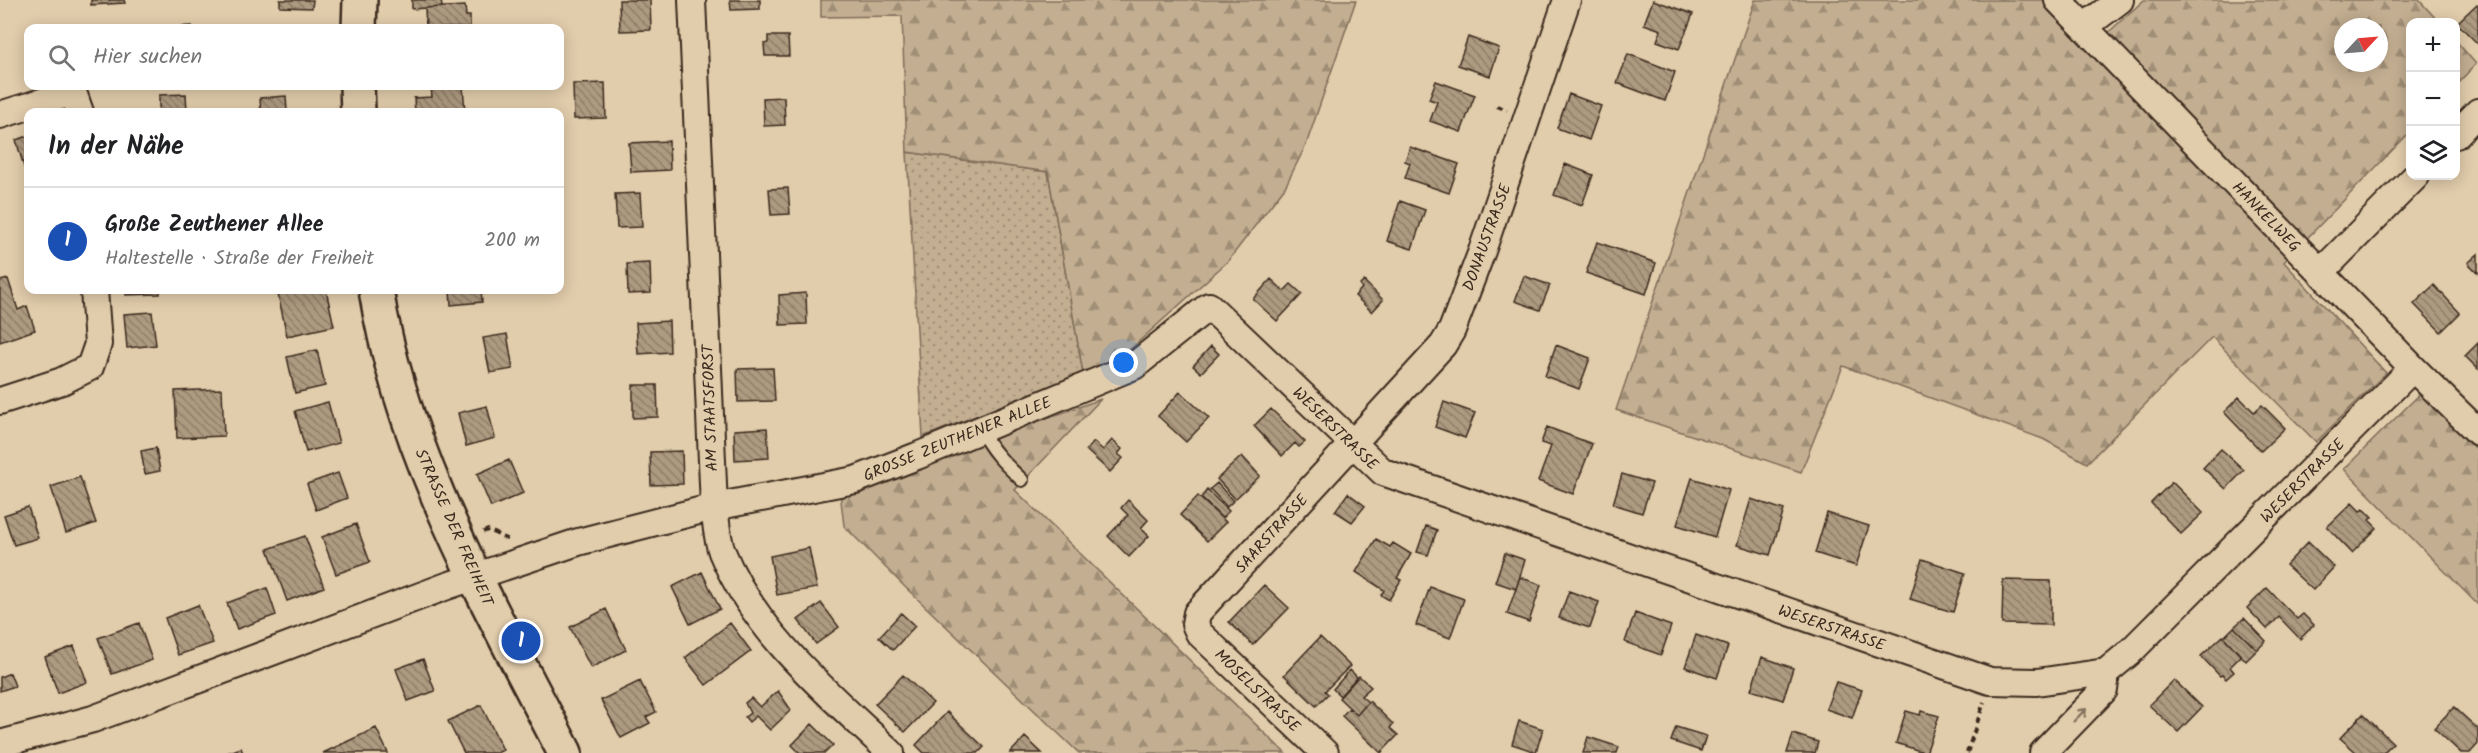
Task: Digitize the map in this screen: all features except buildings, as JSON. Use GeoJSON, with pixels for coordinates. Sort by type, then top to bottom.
{"type":"FeatureCollection","features":[{"type":"Feature","properties":{"kind":"street"},"geometry":{"type":"LineString","coordinates":[[359,24],[360,0]]}},
{"type":"Feature","properties":{"kind":"street","name":"AM STAATSFORST"},"geometry":{"type":"LineString","coordinates":[[692,0],[714,507],[721,550],[740,588],[763,623],[809,675],[891,753]]}},
{"type":"Feature","properties":{"kind":"street","name":"DONAUSTRASSE"},"geometry":{"type":"LineString","coordinates":[[1352,443],[1422,369],[1443,345],[1452,330],[1485,242],[1567,0]]}},
{"type":"Feature","properties":{"kind":"street","name":"HANKELWEG"},"geometry":{"type":"LineString","coordinates":[[2058,0],[2478,432]]}},
{"type":"Feature","properties":{"kind":"street"},"geometry":{"type":"LineString","coordinates":[[2084,27],[2120,0]]}},
{"type":"Feature","properties":{"kind":"street"},"geometry":{"type":"LineString","coordinates":[[357,90],[358,108]]}},
{"type":"Feature","properties":{"kind":"street"},"geometry":{"type":"LineString","coordinates":[[0,115],[64,94],[74,95],[79,108]]}},
{"type":"Feature","properties":{"kind":"street"},"geometry":{"type":"LineString","coordinates":[[2460,131],[2478,112]]}},
{"type":"Feature","properties":{"kind":"street"},"geometry":{"type":"LineString","coordinates":[[2321,272],[2412,180]]}},
{"type":"Feature","properties":{"kind":"street"},"geometry":{"type":"LineString","coordinates":[[0,401],[62,381],[90,367],[98,344],[94,294]]}},
{"type":"Feature","properties":{"kind":"street","name":"STRASSE DER FREIHEIT"},"geometry":{"type":"LineString","coordinates":[[377,294],[398,382],[434,487],[474,578],[565,753]]}},
{"type":"Feature","properties":{"kind":"street","name":"GROSSE ZEUTHENER ALLEE"},"geometry":{"type":"LineString","coordinates":[[0,744],[100,717],[447,586],[578,543],[714,507],[855,480],[1134,366],[1209,306]]}},
{"type":"Feature","properties":{"kind":"street","name":"WESERSTRASSE"},"geometry":{"type":"LineString","coordinates":[[1209,306],[1383,472],[1990,681],[2037,682],[2106,672],[2141,642],[2414,368]]}},
{"type":"Feature","properties":{"kind":"street","name":"SAARSTRASSE"},"geometry":{"type":"LineString","coordinates":[[1195,624],[1197,613],[1352,443]]}},
{"type":"Feature","properties":{"kind":"street","name":"MOSELSTRASSE"},"geometry":{"type":"LineString","coordinates":[[1195,624],[1199,633],[1325,753]]}},
{"type":"Feature","properties":{"kind":"street"},"geometry":{"type":"LineString","coordinates":[[2043,753],[2104,690],[2106,672]]}},
{"type":"Feature","properties":{"kind":"lane"},"geometry":{"type":"LineString","coordinates":[[981,429],[986,441],[1022,480]]}},
{"type":"Feature","properties":{"kind":"path"},"geometry":{"type":"LineString","coordinates":[[1967,753],[1990,681]]}},
{"type":"Feature","properties":{"kind":"green space"},"geometry":{"type":"Polygon","coordinates":[[[821,0],[1356,0],[1306,145],[1285,187],[1228,261],[1114,364],[1083,373],[1048,172],[907,152],[902,16],[821,17],[821,0]]]}},
{"type":"Feature","properties":{"kind":"green space"},"geometry":{"type":"Polygon","coordinates":[[[1755,0],[2044,0],[2090,49],[2144,0],[2419,0],[2435,18],[2406,18],[2406,136],[2284,262],[2386,373],[2316,442],[2212,337],[2087,463],[2043,439],[1843,366],[1801,472],[1616,410],[1755,0]]]}},
{"type":"Feature","properties":{"kind":"green space"},"geometry":{"type":"Polygon","coordinates":[[[2460,46],[2476,64],[2460,81],[2460,46]]]}},
{"type":"Feature","properties":{"kind":"green space"},"geometry":{"type":"Polygon","coordinates":[[[907,152],[1048,172],[1083,373],[923,437],[907,152]]]}},
{"type":"Feature","properties":{"kind":"green space"},"geometry":{"type":"Polygon","coordinates":[[[2421,393],[2478,451],[2478,605],[2344,469],[2421,393]]]}},
{"type":"Feature","properties":{"kind":"green space"},"geometry":{"type":"Polygon","coordinates":[[[1101,399],[1015,490],[1285,753],[1079,753],[844,526],[840,492],[1101,399]]]}},
{"type":"Feature","properties":{"kind":"place","name":"Große Zeuthener Allee"},"geometry":{"type":"Point","coordinates":[521,641]}}]}
